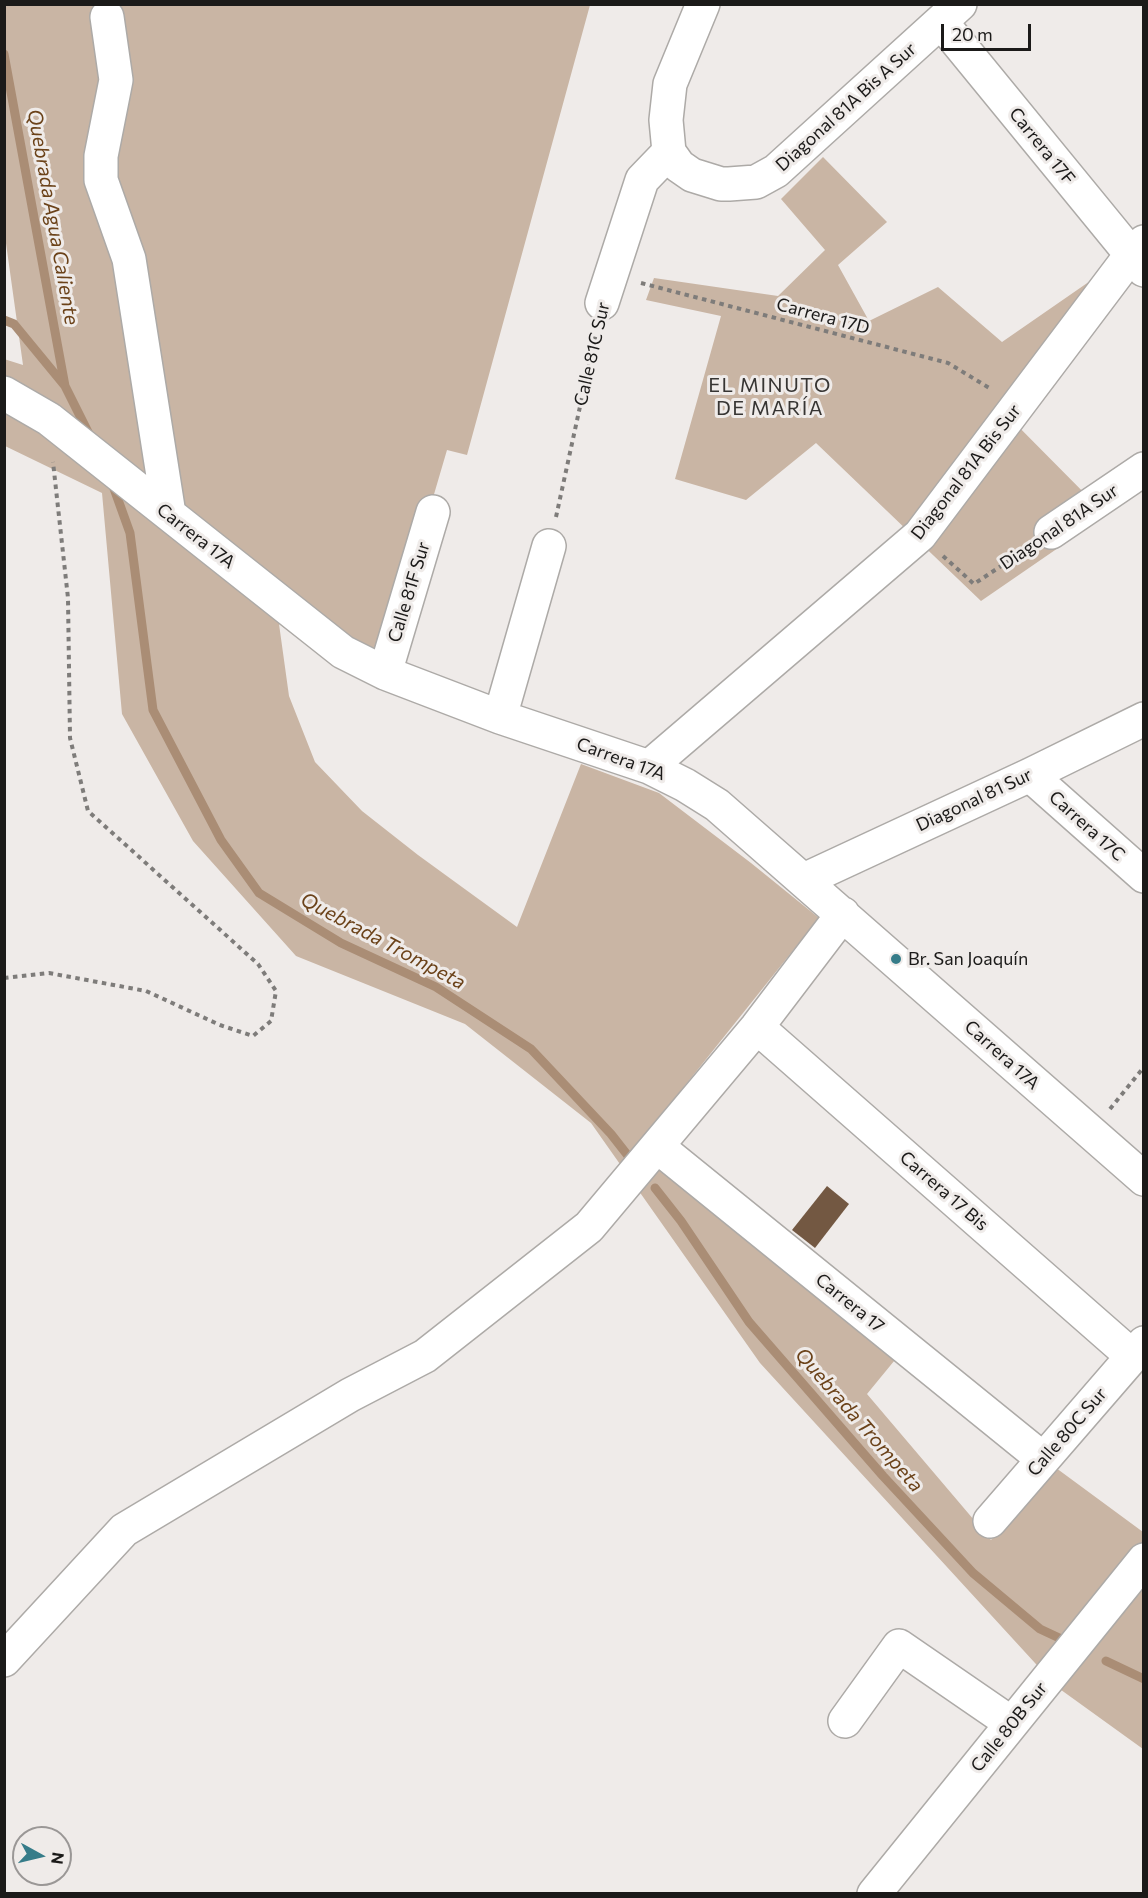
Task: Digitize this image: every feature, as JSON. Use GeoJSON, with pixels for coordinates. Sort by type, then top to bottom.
{"type":"FeatureCollection","features":[{"type":"Feature","properties":{"kind":"street"},"geometry":{"type":"LineString","coordinates":[[607,289],[642,180],[669,152],[666,120],[670,84],[703,4]]}},
{"type":"Feature","properties":{"kind":"street","name":"Diagonal 81A Bis A Sur"},"geometry":{"type":"LineString","coordinates":[[669,152],[679,166],[692,175],[721,184],[756,182],[776,171],[951,13]]}},
{"type":"Feature","properties":{"kind":"street","name":"Carrera 17F"},"geometry":{"type":"LineString","coordinates":[[951,13],[1139,256]]}},
{"type":"Feature","properties":{"kind":"street"},"geometry":{"type":"LineString","coordinates":[[107,16],[116,80],[101,156],[101,180],[129,259],[169,514]]}},
{"type":"Feature","properties":{"kind":"street","name":"Diagonal 81A Bis Sur"},"geometry":{"type":"LineString","coordinates":[[649,767],[920,535],[1019,405],[1139,256]]}},
{"type":"Feature","properties":{"kind":"street","name":"Carrera 17A"},"geometry":{"type":"LineString","coordinates":[[4,393],[49,419],[343,652],[385,672],[500,717],[649,767],[685,785],[717,805],[1143,1179]]}},
{"type":"Feature","properties":{"kind":"street","name":"Diagonal 81A Sur"},"geometry":{"type":"LineString","coordinates":[[1051,532],[1143,470]]}},
{"type":"Feature","properties":{"kind":"street","name":"Calle 81F Sur"},"geometry":{"type":"LineString","coordinates":[[385,672],[433,512]]}},
{"type":"Feature","properties":{"kind":"street"},"geometry":{"type":"LineString","coordinates":[[500,717],[549,546]]}},
{"type":"Feature","properties":{"kind":"street","name":"Diagonal 81 Sur"},"geometry":{"type":"LineString","coordinates":[[804,879],[1030,775],[1143,719]]}},
{"type":"Feature","properties":{"kind":"street","name":"Carrera 17C"},"geometry":{"type":"LineString","coordinates":[[1030,775],[1143,876]]}},
{"type":"Feature","properties":{"kind":"street"},"geometry":{"type":"LineString","coordinates":[[4,1660],[124,1530],[350,1395],[425,1356],[589,1227],[757,1027],[843,914]]}},
{"type":"Feature","properties":{"kind":"street","name":"Carrera 17 Bis"},"geometry":{"type":"LineString","coordinates":[[757,1027],[1138,1349]]}},
{"type":"Feature","properties":{"kind":"street","name":"Carrera 17"},"geometry":{"type":"LineString","coordinates":[[658,1147],[1043,1459]]}},
{"type":"Feature","properties":{"kind":"street","name":"Calle 80C Sur"},"geometry":{"type":"LineString","coordinates":[[990,1521],[1138,1349]]}},
{"type":"Feature","properties":{"kind":"street","name":"Calle 80B Sur"},"geometry":{"type":"LineString","coordinates":[[874,1893],[1143,1560]]}},
{"type":"Feature","properties":{"kind":"street"},"geometry":{"type":"LineString","coordinates":[[845,1721],[899,1646],[1011,1723]]}},
{"type":"Feature","properties":{"kind":"path","name":"Carrera 17D"},"geometry":{"type":"LineString","coordinates":[[607,289],[948,363],[1019,405]]}},
{"type":"Feature","properties":{"kind":"path","name":"Calle 81C Sur"},"geometry":{"type":"LineString","coordinates":[[549,546],[607,289]]}},
{"type":"Feature","properties":{"kind":"path"},"geometry":{"type":"LineString","coordinates":[[4,978],[49,973],[146,991],[220,1025],[253,1036],[271,1021],[276,991],[258,964],[88,811],[70,738],[68,598],[49,419]]}},
{"type":"Feature","properties":{"kind":"path","name":"Diagonal 81A Sur"},"geometry":{"type":"LineString","coordinates":[[920,535],[974,584],[1051,532]]}},
{"type":"Feature","properties":{"kind":"path"},"geometry":{"type":"LineString","coordinates":[[1090,1133],[1143,1067]]}},
{"type":"Feature","properties":{"kind":"shaded area"},"geometry":{"type":"Polygon","coordinates":[[[5,5],[590,5],[467,455],[447,450],[378,685],[321,656],[279,624],[289,696],[315,762],[362,811],[517,927],[581,764],[659,793],[819,918],[663,1113],[655,1127],[899,1355],[867,1394],[991,1540],[1052,1465],[1143,1532],[1143,1749],[1057,1687],[760,1363],[591,1123],[465,1024],[296,956],[193,841],[122,714],[102,493],[5,446],[4,359],[23,365],[4,229],[5,5]]]}},
{"type":"Feature","properties":{"kind":"shaded area"},"geometry":{"type":"Polygon","coordinates":[[[823,157],[887,222],[838,265],[869,321],[938,287],[1002,342],[1106,270],[997,405],[1106,515],[981,601],[816,443],[746,500],[675,479],[721,316],[646,300],[654,278],[778,296],[825,250],[781,199],[823,157]]]}},
{"type":"Feature","properties":{"kind":"building"},"geometry":{"type":"Polygon","coordinates":[[[827,1186],[849,1204],[815,1248],[792,1230],[827,1186]]]}},
{"type":"Feature","properties":{"kind":"waterway","name":"Quebrada Agua Caliente"},"geometry":{"type":"LineString","coordinates":[[4,54],[65,386]]}},
{"type":"Feature","properties":{"kind":"waterway","name":"Quebrada Trompeta"},"geometry":{"type":"LineString","coordinates":[[4,320],[14,324],[65,386],[90,436]]}},
{"type":"Feature","properties":{"kind":"waterway","name":"Quebrada Trompeta"},"geometry":{"type":"LineString","coordinates":[[112,483],[130,533],[153,710],[221,840],[259,893],[341,943],[436,987],[531,1049],[611,1134],[629,1157]]}},
{"type":"Feature","properties":{"kind":"waterway","name":"Quebrada Trompeta"},"geometry":{"type":"LineString","coordinates":[[655,1188],[681,1221],[749,1322],[883,1476],[973,1573],[1040,1629],[1070,1643]]}},
{"type":"Feature","properties":{"kind":"waterway","name":"Quebrada Trompeta"},"geometry":{"type":"LineString","coordinates":[[1106,1661],[1144,1679]]}},
{"type":"Feature","properties":{"kind":"place","name":"Br. San Joaquín"},"geometry":{"type":"Point","coordinates":[896,959]}},
{"type":"Feature","properties":{"kind":"district","name":"EL MINUTO DE MARÍA"},"geometry":{"type":"Point","coordinates":[770,396]}}]}
